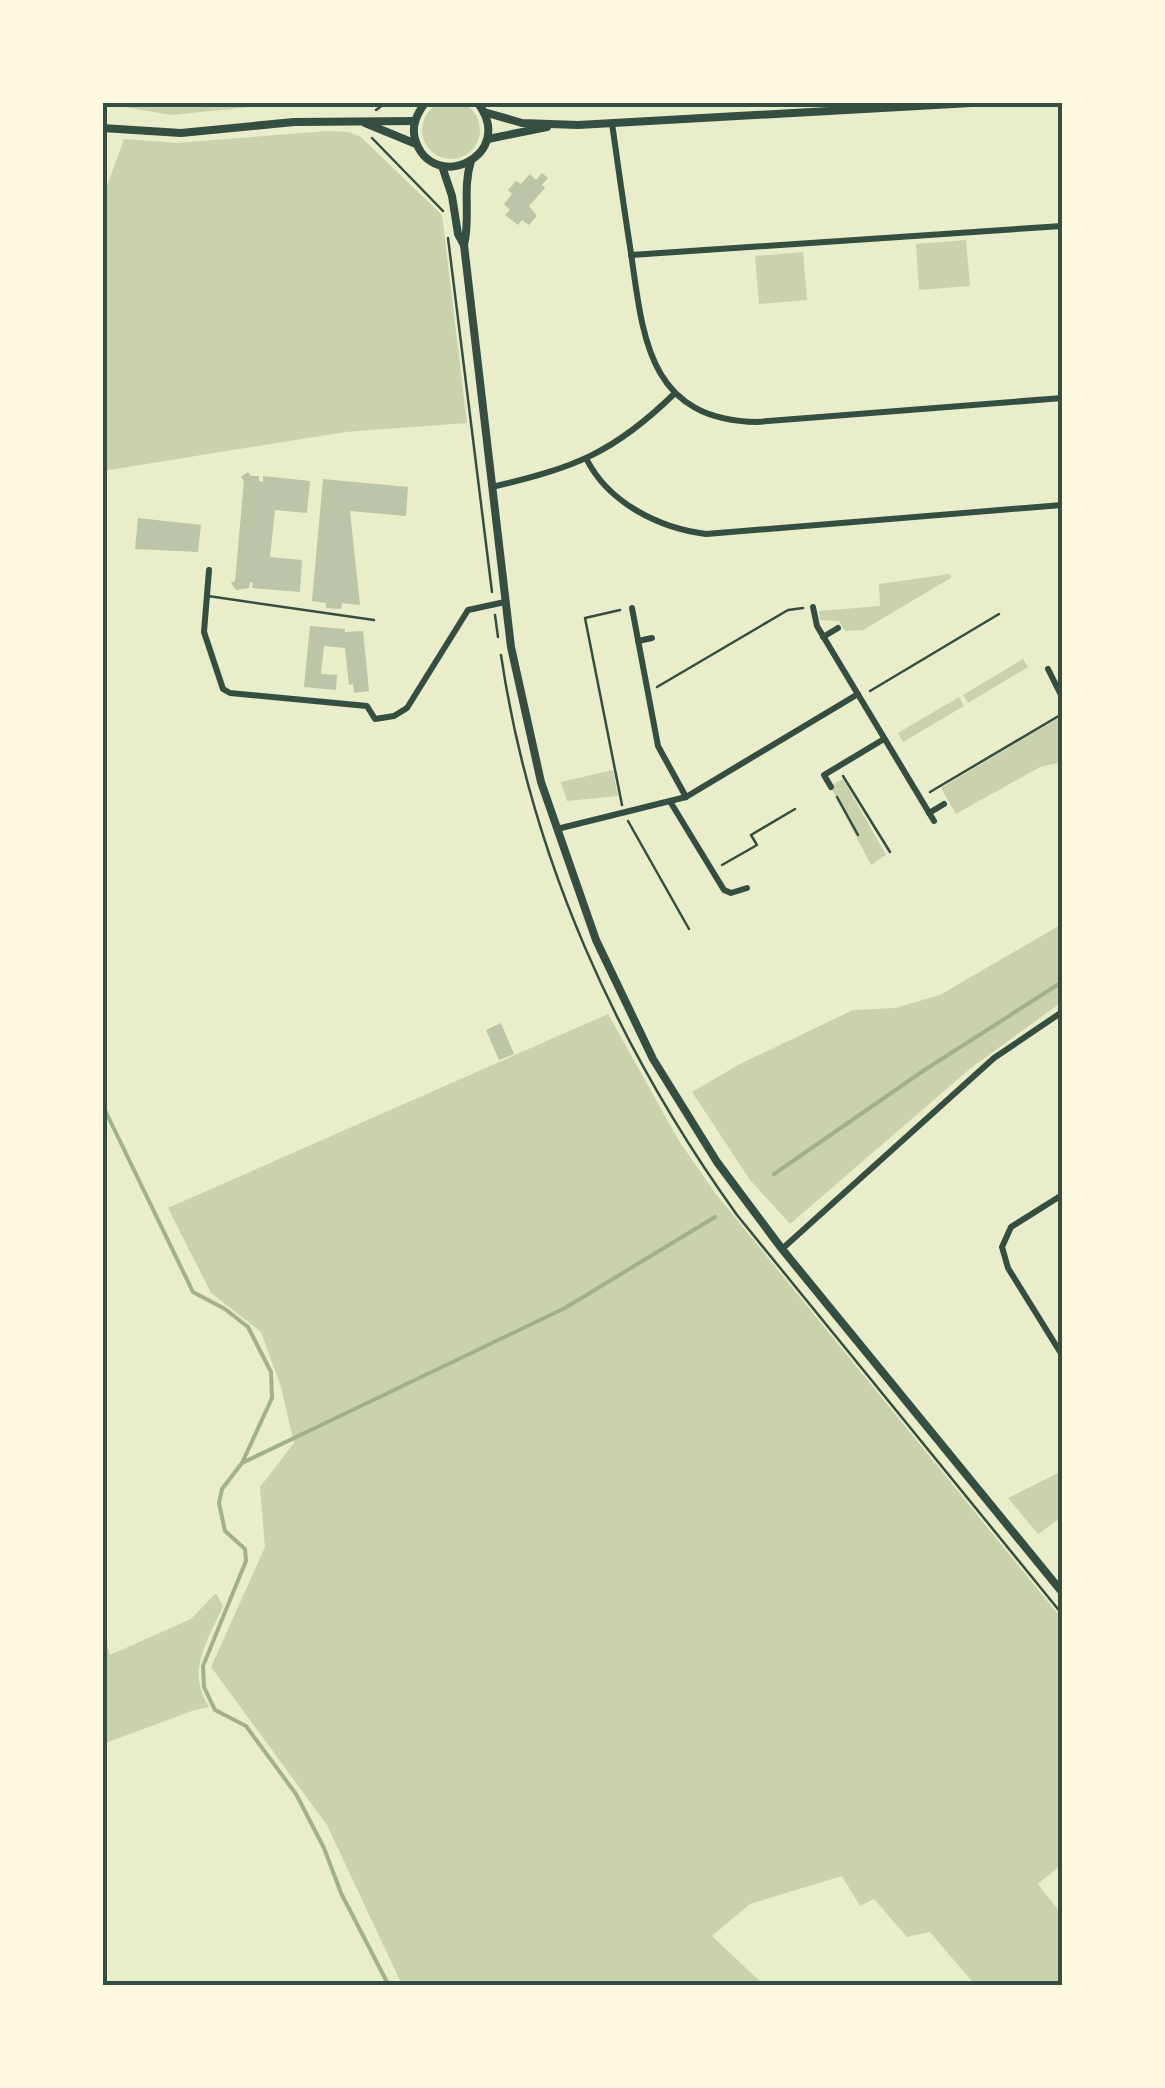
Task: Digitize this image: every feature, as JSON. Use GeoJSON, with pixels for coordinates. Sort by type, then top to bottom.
{"type":"FeatureCollection","features":[{"type":"Feature","properties":{"kind":"street"},"geometry":{"type":"LineString","coordinates":[[426,102],[414,121],[416,144],[422,154],[442,166],[457,166],[482,152],[488,139],[488,125],[477,102]]}},
{"type":"Feature","properties":{"kind":"street"},"geometry":{"type":"LineString","coordinates":[[484,112],[522,123],[556,125],[990,102]]}},
{"type":"Feature","properties":{"kind":"street"},"geometry":{"type":"LineString","coordinates":[[102,128],[181,133],[294,122],[414,121]]}},
{"type":"Feature","properties":{"kind":"street"},"geometry":{"type":"LineString","coordinates":[[361,122],[416,144]]}},
{"type":"Feature","properties":{"kind":"street"},"geometry":{"type":"LineString","coordinates":[[612,123],[643,338],[659,372],[690,405],[734,420],[757,422],[1062,398]]}},
{"type":"Feature","properties":{"kind":"street"},"geometry":{"type":"LineString","coordinates":[[488,139],[556,125]]}},
{"type":"Feature","properties":{"kind":"street"},"geometry":{"type":"LineString","coordinates":[[471,161],[464,195],[464,244],[505,602],[527,720],[556,830],[596,940],[653,1059],[717,1162],[782,1249],[1062,1592]]}},
{"type":"Feature","properties":{"kind":"street"},"geometry":{"type":"LineString","coordinates":[[442,166],[458,234],[464,244]]}},
{"type":"Feature","properties":{"kind":"street"},"geometry":{"type":"LineString","coordinates":[[631,255],[1062,226]]}},
{"type":"Feature","properties":{"kind":"street"},"geometry":{"type":"LineString","coordinates":[[492,487],[587,460],[646,422],[675,393]]}},
{"type":"Feature","properties":{"kind":"street"},"geometry":{"type":"LineString","coordinates":[[587,460],[604,485],[632,508],[675,528],[706,534],[1062,505]]}},
{"type":"Feature","properties":{"kind":"street"},"geometry":{"type":"LineString","coordinates":[[209,570],[204,632],[226,692],[367,706],[378,720],[406,708],[468,610],[505,602]]}},
{"type":"Feature","properties":{"kind":"street"},"geometry":{"type":"LineString","coordinates":[[632,608],[658,746],[686,797]]}},
{"type":"Feature","properties":{"kind":"street"},"geometry":{"type":"LineString","coordinates":[[813,608],[823,637],[932,817],[944,804]]}},
{"type":"Feature","properties":{"kind":"street"},"geometry":{"type":"LineString","coordinates":[[823,637],[838,628]]}},
{"type":"Feature","properties":{"kind":"street"},"geometry":{"type":"LineString","coordinates":[[638,641],[652,638]]}},
{"type":"Feature","properties":{"kind":"street"},"geometry":{"type":"LineString","coordinates":[[1048,669],[1062,697]]}},
{"type":"Feature","properties":{"kind":"street"},"geometry":{"type":"LineString","coordinates":[[556,830],[686,797],[859,696]]}},
{"type":"Feature","properties":{"kind":"street"},"geometry":{"type":"LineString","coordinates":[[831,787],[824,775],[884,738]]}},
{"type":"Feature","properties":{"kind":"street"},"geometry":{"type":"LineString","coordinates":[[671,803],[724,890],[746,888]]}},
{"type":"Feature","properties":{"kind":"street"},"geometry":{"type":"LineString","coordinates":[[782,1249],[994,1058],[1062,1012]]}},
{"type":"Feature","properties":{"kind":"street"},"geometry":{"type":"LineString","coordinates":[[1062,1196],[1012,1227],[1002,1247],[1008,1268],[1062,1354]]}},
{"type":"Feature","properties":{"kind":"lane"},"geometry":{"type":"LineString","coordinates":[[207,596],[374,620]]}},
{"type":"Feature","properties":{"kind":"path"},"geometry":{"type":"LineString","coordinates":[[381,109],[387,102]]}},
{"type":"Feature","properties":{"kind":"path"},"geometry":{"type":"LineString","coordinates":[[370,135],[441,207],[446,219]]}},
{"type":"Feature","properties":{"kind":"path"},"geometry":{"type":"LineString","coordinates":[[448,233],[498,639]]}},
{"type":"Feature","properties":{"kind":"path"},"geometry":{"type":"LineString","coordinates":[[632,608],[584,618],[624,814],[689,929]]}},
{"type":"Feature","properties":{"kind":"path"},"geometry":{"type":"LineString","coordinates":[[647,693],[788,610],[813,608]]}},
{"type":"Feature","properties":{"kind":"path"},"geometry":{"type":"LineString","coordinates":[[859,696],[999,614]]}},
{"type":"Feature","properties":{"kind":"path"},"geometry":{"type":"LineString","coordinates":[[501,656],[508,706],[547,850],[611,1005],[661,1099],[746,1226],[1062,1614]]}},
{"type":"Feature","properties":{"kind":"path"},"geometry":{"type":"LineString","coordinates":[[920,797],[1062,714]]}},
{"type":"Feature","properties":{"kind":"path"},"geometry":{"type":"LineString","coordinates":[[838,767],[890,852]]}},
{"type":"Feature","properties":{"kind":"path"},"geometry":{"type":"LineString","coordinates":[[831,787],[858,835]]}},
{"type":"Feature","properties":{"kind":"path"},"geometry":{"type":"LineString","coordinates":[[712,871],[757,845],[751,835],[795,809]]}},
{"type":"Feature","properties":{"kind":"green space"},"geometry":{"type":"Polygon","coordinates":[[[451,101],[471,110],[480,130],[471,150],[451,159],[431,150],[422,130],[431,110],[451,101]]]}},
{"type":"Feature","properties":{"kind":"green space"},"geometry":{"type":"Polygon","coordinates":[[[103,102],[377,103],[291,103],[171,115],[103,102]]]}},
{"type":"Feature","properties":{"kind":"green space"},"geometry":{"type":"Polygon","coordinates":[[[327,131],[361,137],[442,215],[467,423],[345,432],[103,471],[103,197],[124,139],[176,143],[327,131]]]}},
{"type":"Feature","properties":{"kind":"green space"},"geometry":{"type":"Polygon","coordinates":[[[966,240],[970,286],[919,290],[916,244],[966,240]]]}},
{"type":"Feature","properties":{"kind":"green space"},"geometry":{"type":"Polygon","coordinates":[[[803,252],[807,300],[759,304],[755,256],[803,252]]]}},
{"type":"Feature","properties":{"kind":"green space"},"geometry":{"type":"Polygon","coordinates":[[[950,574],[951,578],[863,630],[845,631],[839,621],[820,620],[819,611],[880,606],[879,584],[950,574]]]}},
{"type":"Feature","properties":{"kind":"green space"},"geometry":{"type":"Polygon","coordinates":[[[1023,659],[1028,667],[968,703],[963,695],[1023,659]]]}},
{"type":"Feature","properties":{"kind":"green space"},"geometry":{"type":"Polygon","coordinates":[[[959,697],[964,706],[903,742],[898,733],[959,697]]]}},
{"type":"Feature","properties":{"kind":"green space"},"geometry":{"type":"Polygon","coordinates":[[[1062,716],[1062,762],[1040,767],[956,814],[941,788],[1062,716]]]}},
{"type":"Feature","properties":{"kind":"green space"},"geometry":{"type":"Polygon","coordinates":[[[613,770],[618,796],[567,801],[561,782],[613,770]]]}},
{"type":"Feature","properties":{"kind":"green space"},"geometry":{"type":"Polygon","coordinates":[[[843,779],[886,855],[871,865],[830,786],[843,779]]]}},
{"type":"Feature","properties":{"kind":"green space"},"geometry":{"type":"Polygon","coordinates":[[[1062,924],[1062,1002],[972,1067],[790,1224],[750,1180],[692,1092],[738,1065],[853,1010],[895,1008],[940,995],[1062,924]]]}},
{"type":"Feature","properties":{"kind":"green space"},"geometry":{"type":"Polygon","coordinates":[[[608,1014],[679,1141],[716,1194],[1062,1619],[1062,1864],[1038,1884],[1062,1915],[1062,1985],[975,1985],[930,1932],[907,1937],[874,1899],[860,1906],[842,1876],[750,1904],[712,1936],[764,1985],[402,1985],[327,1825],[211,1667],[265,1547],[260,1487],[294,1443],[281,1387],[261,1332],[211,1293],[168,1208],[608,1014]]]}},
{"type":"Feature","properties":{"kind":"green space"},"geometry":{"type":"Polygon","coordinates":[[[1062,1471],[1062,1517],[1038,1534],[1008,1498],[1062,1471]]]}},
{"type":"Feature","properties":{"kind":"green space"},"geometry":{"type":"Polygon","coordinates":[[[216,1593],[223,1606],[205,1644],[199,1669],[202,1694],[209,1707],[103,1744],[103,1632],[110,1655],[191,1619],[216,1593]]]}},
{"type":"Feature","properties":{"kind":"building"},"geometry":{"type":"Polygon","coordinates":[[[542,173],[548,178],[542,185],[545,188],[529,206],[537,216],[529,225],[522,220],[518,225],[505,215],[510,210],[504,204],[512,194],[508,190],[530,174],[536,180],[542,173]]]}},
{"type":"Feature","properties":{"kind":"building"},"geometry":{"type":"Polygon","coordinates":[[[248,472],[263,482],[263,476],[310,481],[307,513],[275,510],[270,557],[302,560],[300,592],[252,588],[250,582],[249,588],[236,590],[231,583],[235,581],[244,481],[241,477],[248,472]]]}},
{"type":"Feature","properties":{"kind":"building"},"geometry":{"type":"Polygon","coordinates":[[[323,479],[408,487],[406,516],[350,511],[360,605],[342,603],[341,609],[326,608],[326,603],[312,601],[323,479]]]}},
{"type":"Feature","properties":{"kind":"building"},"geometry":{"type":"Polygon","coordinates":[[[138,518],[201,525],[198,552],[135,549],[138,518]]]}},
{"type":"Feature","properties":{"kind":"building"},"geometry":{"type":"Polygon","coordinates":[[[310,626],[363,631],[369,691],[354,693],[353,684],[349,685],[345,648],[324,646],[321,674],[337,675],[336,690],[304,687],[310,626]]]}},
{"type":"Feature","properties":{"kind":"building"},"geometry":{"type":"Polygon","coordinates":[[[501,1023],[514,1054],[499,1060],[486,1030],[501,1023]]]}},
{"type":"Feature","properties":{"kind":"waterway"},"geometry":{"type":"LineString","coordinates":[[774,1174],[923,1071],[1062,982]]}},
{"type":"Feature","properties":{"kind":"waterway"},"geometry":{"type":"LineString","coordinates":[[102,1104],[193,1292],[248,1327],[271,1372],[272,1398],[242,1463],[222,1489],[219,1503],[225,1531],[245,1549],[246,1561],[203,1666],[204,1687],[215,1710],[246,1726],[296,1794],[389,1986]]}},
{"type":"Feature","properties":{"kind":"waterway"},"geometry":{"type":"LineString","coordinates":[[242,1463],[565,1308],[715,1217]]}}]}
